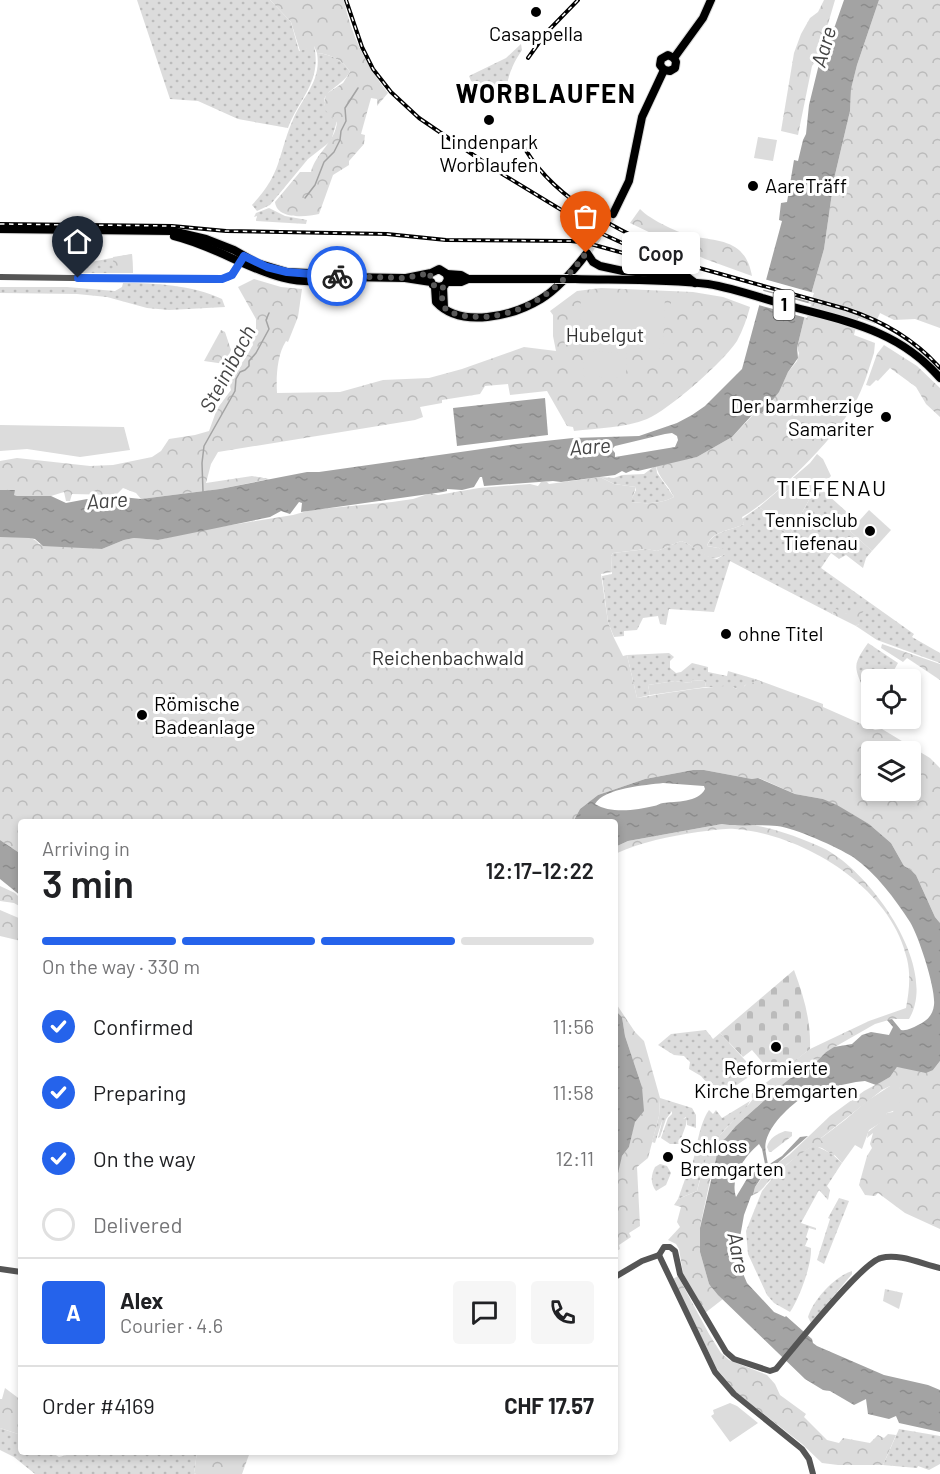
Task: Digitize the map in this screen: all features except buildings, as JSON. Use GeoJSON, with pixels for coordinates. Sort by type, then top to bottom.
{"type":"FeatureCollection","features":[{"type":"Feature","properties":{"kind":"main road"},"geometry":{"type":"LineString","coordinates":[[674,58],[703,18],[711,0]]}},
{"type":"Feature","properties":{"kind":"main road"},"geometry":{"type":"LineString","coordinates":[[668,55],[674,58],[676,64],[674,69],[664,70],[660,65],[661,59],[668,55]]}},
{"type":"Feature","properties":{"kind":"main road"},"geometry":{"type":"LineString","coordinates":[[614,214],[629,181],[642,117],[664,70]]}},
{"type":"Feature","properties":{"kind":"main road","name":"1"},"geometry":{"type":"LineString","coordinates":[[0,229],[157,232],[203,245],[242,260],[265,274],[286,279],[330,280],[344,277],[439,281],[461,275],[468,279],[575,279],[695,283],[718,286],[857,324],[889,336],[919,356],[940,378]]}},
{"type":"Feature","properties":{"kind":"main road"},"geometry":{"type":"LineString","coordinates":[[439,281],[444,308],[456,315],[477,317],[520,309],[541,299],[557,287],[586,253],[593,262],[600,266],[623,271],[686,276],[695,283]]}},
{"type":"Feature","properties":{"kind":"street"},"geometry":{"type":"LineString","coordinates":[[0,277],[218,280],[229,277],[242,260]]}},
{"type":"Feature","properties":{"kind":"street"},"geometry":{"type":"LineString","coordinates":[[618,1275],[642,1260],[658,1255],[664,1247],[670,1246],[674,1249],[681,1274],[729,1355],[768,1371],[775,1370],[855,1278],[876,1259],[894,1257],[940,1268]]}},
{"type":"Feature","properties":{"kind":"street"},"geometry":{"type":"LineString","coordinates":[[658,1255],[715,1372],[734,1394],[802,1449],[809,1459],[813,1474]]}},
{"type":"Feature","properties":{"kind":"street"},"geometry":{"type":"LineString","coordinates":[[0,1269],[18,1272]]}},
{"type":"Feature","properties":{"kind":"green space"},"geometry":{"type":"Polygon","coordinates":[[[137,0],[270,0],[291,22],[299,51],[314,45],[316,58],[308,89],[288,128],[238,119],[198,101],[170,99],[137,0]]]}},
{"type":"Feature","properties":{"kind":"green space"},"geometry":{"type":"Polygon","coordinates":[[[270,0],[344,0],[360,49],[388,93],[377,106],[377,99],[371,98],[361,134],[365,135],[364,144],[349,161],[349,165],[333,175],[319,214],[293,216],[281,212],[275,202],[300,172],[311,172],[313,165],[333,136],[337,122],[326,111],[324,103],[326,94],[343,83],[350,72],[336,58],[317,53],[314,46],[300,51],[291,22],[270,0]]]}},
{"type":"Feature","properties":{"kind":"green space"},"geometry":{"type":"Polygon","coordinates":[[[824,0],[835,0],[818,58],[812,66],[798,135],[781,131],[794,53],[810,18],[818,12],[824,0]]]}},
{"type":"Feature","properties":{"kind":"green space","name":"Reichenbachwald"},"geometry":{"type":"Polygon","coordinates":[[[879,0],[940,0],[940,328],[915,319],[894,320],[880,313],[875,324],[858,318],[854,335],[875,343],[865,381],[850,412],[823,446],[789,480],[742,517],[744,524],[717,534],[709,541],[707,546],[724,549],[725,554],[719,557],[708,557],[681,541],[657,551],[646,549],[613,553],[611,556],[612,572],[601,574],[608,622],[623,656],[627,655],[637,698],[714,687],[729,686],[739,689],[748,682],[754,683],[755,679],[823,704],[823,707],[861,724],[861,729],[882,729],[902,741],[861,741],[861,801],[921,801],[921,753],[940,768],[940,923],[916,875],[904,866],[891,843],[869,824],[823,799],[795,794],[759,778],[752,779],[704,770],[645,779],[598,795],[580,809],[575,819],[18,819],[18,852],[0,840],[0,537],[26,537],[39,544],[102,549],[134,538],[158,540],[311,510],[392,502],[431,493],[438,495],[479,488],[530,484],[538,486],[541,482],[549,484],[600,477],[614,484],[636,487],[631,502],[653,503],[674,497],[656,465],[697,457],[732,437],[753,415],[762,413],[797,361],[799,353],[797,348],[824,249],[834,179],[850,111],[851,89],[857,65],[879,0]]]}},
{"type":"Feature","properties":{"kind":"green space"},"geometry":{"type":"Polygon","coordinates":[[[521,44],[522,50],[510,74],[505,100],[471,81],[469,76],[506,58],[521,44]]]}},
{"type":"Feature","properties":{"kind":"green space"},"geometry":{"type":"Polygon","coordinates":[[[317,53],[336,58],[350,72],[327,94],[325,99],[328,112],[337,121],[331,141],[308,159],[270,205],[257,211],[252,205],[274,174],[292,122],[314,81],[318,63],[317,53]]]}},
{"type":"Feature","properties":{"kind":"green space"},"geometry":{"type":"Polygon","coordinates":[[[758,137],[777,140],[773,161],[754,158],[758,137]]]}},
{"type":"Feature","properties":{"kind":"green space"},"geometry":{"type":"Polygon","coordinates":[[[269,208],[285,216],[307,220],[306,224],[256,221],[257,216],[254,217],[256,213],[269,208]]]}},
{"type":"Feature","properties":{"kind":"green space"},"geometry":{"type":"Polygon","coordinates":[[[640,209],[658,222],[682,233],[732,245],[744,256],[752,276],[705,259],[630,223],[640,209]]]}},
{"type":"Feature","properties":{"kind":"green space"},"geometry":{"type":"Polygon","coordinates":[[[132,254],[133,273],[81,273],[81,264],[132,254]]]}},
{"type":"Feature","properties":{"kind":"green space"},"geometry":{"type":"Polygon","coordinates":[[[132,254],[133,273],[114,273],[113,257],[132,254]]]}},
{"type":"Feature","properties":{"kind":"green space","name":"Hubelgut"},"geometry":{"type":"Polygon","coordinates":[[[254,279],[281,287],[302,289],[298,317],[279,359],[277,393],[340,392],[383,380],[429,378],[524,347],[556,351],[553,315],[550,311],[577,291],[601,288],[693,292],[723,297],[750,307],[737,341],[708,372],[657,414],[630,424],[574,431],[573,427],[567,426],[547,391],[510,395],[508,384],[485,386],[480,394],[442,400],[442,403],[420,407],[423,417],[415,420],[218,452],[211,464],[206,483],[252,476],[269,479],[220,489],[141,499],[136,493],[123,488],[116,495],[72,494],[70,501],[66,501],[64,492],[51,496],[17,496],[14,495],[14,490],[0,490],[0,461],[17,458],[90,466],[113,465],[152,457],[161,451],[169,439],[209,431],[217,409],[231,390],[231,374],[247,356],[257,333],[256,319],[238,287],[254,279]]]}},
{"type":"Feature","properties":{"kind":"green space"},"geometry":{"type":"Polygon","coordinates":[[[123,283],[160,284],[186,288],[222,299],[225,307],[169,310],[147,308],[107,297],[77,294],[0,293],[0,287],[67,287],[115,291],[122,287],[123,283]]]}},
{"type":"Feature","properties":{"kind":"green space","name":"Hubelgut"},"geometry":{"type":"Polygon","coordinates":[[[581,294],[665,297],[663,349],[579,347],[581,294]]]}},
{"type":"Feature","properties":{"kind":"green space"},"geometry":{"type":"Polygon","coordinates":[[[671,300],[691,301],[691,314],[671,314],[671,300]]]}},
{"type":"Feature","properties":{"kind":"green space"},"geometry":{"type":"Polygon","coordinates":[[[221,330],[225,332],[231,350],[225,364],[204,361],[221,330]]]}},
{"type":"Feature","properties":{"kind":"green space"},"geometry":{"type":"Polygon","coordinates":[[[884,345],[917,366],[940,388],[940,417],[926,404],[916,387],[890,368],[878,381],[876,380],[870,386],[866,385],[877,354],[884,345]]]}},
{"type":"Feature","properties":{"kind":"green space"},"geometry":{"type":"Polygon","coordinates":[[[584,351],[627,353],[626,374],[618,378],[583,376],[584,351]]]}},
{"type":"Feature","properties":{"kind":"green space"},"geometry":{"type":"Polygon","coordinates":[[[0,425],[124,427],[130,450],[80,457],[27,449],[0,451],[0,425]]]}},
{"type":"Feature","properties":{"kind":"green space"},"geometry":{"type":"Polygon","coordinates":[[[817,454],[823,459],[831,476],[810,498],[790,535],[772,524],[775,519],[759,507],[810,463],[817,454]]]}},
{"type":"Feature","properties":{"kind":"green space"},"geometry":{"type":"Polygon","coordinates":[[[656,465],[657,473],[674,497],[658,502],[630,502],[636,487],[614,484],[600,477],[614,478],[622,475],[644,474],[656,465]]]}},
{"type":"Feature","properties":{"kind":"green space"},"geometry":{"type":"Polygon","coordinates":[[[819,487],[858,522],[850,531],[872,551],[866,558],[863,568],[846,555],[839,559],[831,553],[821,568],[914,634],[912,637],[940,653],[940,663],[877,640],[856,626],[859,624],[847,614],[833,612],[832,614],[730,561],[714,612],[669,609],[666,625],[660,624],[658,616],[643,618],[637,630],[624,631],[624,636],[614,637],[608,622],[602,576],[612,574],[611,556],[613,553],[647,549],[657,551],[681,541],[717,559],[725,554],[719,548],[707,546],[713,537],[744,524],[742,519],[759,507],[776,519],[772,524],[790,535],[810,498],[819,487]]]}},
{"type":"Feature","properties":{"kind":"green space","name":"Tennisclub Tiefenau"},"geometry":{"type":"Polygon","coordinates":[[[869,510],[891,530],[872,551],[850,531],[869,510]]]}},
{"type":"Feature","properties":{"kind":"green space"},"geometry":{"type":"Polygon","coordinates":[[[855,606],[865,609],[856,626],[832,614],[836,609],[847,614],[855,606]]]}},
{"type":"Feature","properties":{"kind":"green space"},"geometry":{"type":"Polygon","coordinates":[[[868,643],[898,663],[895,669],[861,669],[861,683],[856,667],[868,643]]]}},
{"type":"Feature","properties":{"kind":"green space"},"geometry":{"type":"Polygon","coordinates":[[[882,644],[940,664],[940,680],[907,658],[903,662],[881,648],[882,644]]]}},
{"type":"Feature","properties":{"kind":"green space"},"geometry":{"type":"Polygon","coordinates":[[[669,653],[674,657],[670,661],[670,668],[676,673],[681,672],[692,663],[708,667],[708,672],[727,676],[728,671],[755,679],[754,683],[745,685],[739,690],[733,687],[706,687],[705,681],[692,680],[691,683],[675,681],[648,685],[650,695],[637,698],[627,655],[669,653]]]}},
{"type":"Feature","properties":{"kind":"green space"},"geometry":{"type":"Polygon","coordinates":[[[692,680],[705,681],[706,687],[650,695],[648,685],[675,681],[691,683],[692,680]]]}},
{"type":"Feature","properties":{"kind":"green space"},"geometry":{"type":"Polygon","coordinates":[[[722,824],[754,825],[799,838],[823,848],[841,860],[879,898],[908,948],[915,973],[916,998],[909,1019],[892,1019],[875,1024],[826,1052],[809,1069],[792,1077],[778,1088],[757,1107],[711,1176],[700,1227],[700,1252],[709,1284],[723,1299],[705,1313],[683,1273],[679,1249],[676,1244],[668,1240],[680,1227],[677,1222],[681,1207],[674,1205],[678,1199],[697,1191],[707,1154],[720,1135],[753,1099],[750,1095],[810,1049],[869,1021],[906,1008],[909,984],[907,959],[898,933],[883,909],[864,888],[841,869],[788,841],[761,833],[726,829],[656,840],[618,853],[618,846],[628,841],[722,824]]]}},
{"type":"Feature","properties":{"kind":"green space"},"geometry":{"type":"Polygon","coordinates":[[[0,886],[18,896],[18,905],[0,901],[0,886]]]}},
{"type":"Feature","properties":{"kind":"green space"},"geometry":{"type":"Polygon","coordinates":[[[0,910],[18,918],[18,940],[0,936],[0,910]]]}},
{"type":"Feature","properties":{"kind":"green space"},"geometry":{"type":"Polygon","coordinates":[[[794,970],[806,1009],[810,1049],[775,1077],[752,1050],[743,1057],[720,1033],[794,970]]]}},
{"type":"Feature","properties":{"kind":"green space"},"geometry":{"type":"Polygon","coordinates":[[[618,1006],[644,1041],[660,1098],[659,1116],[648,1158],[637,1167],[640,1226],[629,1233],[631,1237],[619,1245],[618,1250],[618,1166],[629,1147],[642,1087],[625,1036],[622,1017],[618,1013],[618,1006]]]}},
{"type":"Feature","properties":{"kind":"green space"},"geometry":{"type":"Polygon","coordinates":[[[706,1030],[713,1039],[720,1033],[756,1072],[719,1097],[701,1076],[689,1069],[690,1062],[684,1056],[674,1055],[658,1045],[671,1034],[706,1030]]]}},
{"type":"Feature","properties":{"kind":"green space"},"geometry":{"type":"Polygon","coordinates":[[[940,1061],[940,1229],[905,1213],[878,1193],[875,1196],[865,1195],[859,1185],[867,1156],[872,1148],[870,1144],[873,1133],[867,1138],[868,1132],[882,1121],[887,1113],[893,1112],[900,1086],[890,1086],[882,1090],[821,1138],[835,1154],[834,1156],[822,1148],[813,1146],[789,1163],[753,1195],[755,1187],[768,1170],[789,1155],[830,1116],[864,1091],[890,1077],[897,1067],[933,1070],[940,1061]]]}},
{"type":"Feature","properties":{"kind":"green space"},"geometry":{"type":"Polygon","coordinates":[[[890,1086],[900,1086],[899,1103],[896,1110],[887,1113],[885,1120],[869,1130],[862,1149],[855,1145],[842,1163],[820,1139],[867,1101],[890,1086]]]}},
{"type":"Feature","properties":{"kind":"green space"},"geometry":{"type":"Polygon","coordinates":[[[660,1098],[692,1108],[696,1115],[696,1128],[687,1125],[686,1117],[683,1119],[686,1118],[686,1125],[679,1144],[670,1144],[661,1138],[672,1111],[666,1119],[660,1137],[658,1138],[663,1118],[655,1143],[652,1142],[659,1116],[660,1098]]]}},
{"type":"Feature","properties":{"kind":"green space"},"geometry":{"type":"Polygon","coordinates":[[[750,1101],[712,1147],[697,1191],[678,1199],[689,1168],[692,1166],[701,1129],[709,1110],[713,1114],[716,1110],[722,1118],[750,1101]]]}},
{"type":"Feature","properties":{"kind":"green space"},"geometry":{"type":"Polygon","coordinates":[[[785,1131],[792,1132],[792,1136],[769,1152],[767,1147],[771,1139],[785,1131]]]}},
{"type":"Feature","properties":{"kind":"green space"},"geometry":{"type":"Polygon","coordinates":[[[814,1145],[832,1154],[842,1163],[827,1186],[830,1190],[828,1200],[819,1190],[801,1223],[816,1228],[816,1230],[809,1228],[806,1237],[808,1239],[805,1246],[811,1248],[811,1255],[801,1291],[790,1312],[774,1303],[767,1295],[748,1254],[746,1231],[762,1191],[775,1175],[799,1154],[814,1145]]]}},
{"type":"Feature","properties":{"kind":"green space"},"geometry":{"type":"Polygon","coordinates":[[[660,1164],[667,1166],[671,1173],[666,1185],[656,1191],[652,1176],[655,1167],[660,1164]]]}},
{"type":"Feature","properties":{"kind":"green space"},"geometry":{"type":"Polygon","coordinates":[[[839,1198],[849,1201],[824,1264],[817,1260],[830,1219],[828,1218],[839,1198]]]}},
{"type":"Feature","properties":{"kind":"green space"},"geometry":{"type":"Polygon","coordinates":[[[852,1271],[852,1274],[811,1323],[808,1317],[820,1296],[832,1283],[852,1271]]]}},
{"type":"Feature","properties":{"kind":"green space"},"geometry":{"type":"Polygon","coordinates":[[[678,1276],[721,1353],[729,1360],[767,1375],[775,1384],[780,1395],[806,1414],[804,1417],[827,1440],[839,1443],[843,1438],[870,1443],[878,1435],[884,1438],[888,1434],[896,1435],[883,1465],[822,1463],[802,1444],[737,1393],[717,1369],[673,1279],[678,1276]]]}},
{"type":"Feature","properties":{"kind":"green space"},"geometry":{"type":"Polygon","coordinates":[[[885,1289],[903,1293],[899,1309],[883,1301],[885,1289]]]}},
{"type":"Feature","properties":{"kind":"green space"},"geometry":{"type":"Polygon","coordinates":[[[5,1388],[18,1398],[18,1434],[0,1428],[0,1399],[2,1399],[5,1388]]]}},
{"type":"Feature","properties":{"kind":"green space"},"geometry":{"type":"Polygon","coordinates":[[[730,1403],[758,1423],[730,1442],[711,1416],[714,1414],[713,1410],[730,1403]]]}},
{"type":"Feature","properties":{"kind":"green space"},"geometry":{"type":"Polygon","coordinates":[[[0,1428],[18,1434],[18,1455],[56,1455],[59,1457],[67,1455],[197,1455],[194,1473],[196,1474],[35,1474],[14,1457],[0,1450],[0,1428]]]}},
{"type":"Feature","properties":{"kind":"green space"},"geometry":{"type":"Polygon","coordinates":[[[899,1429],[940,1436],[940,1464],[929,1470],[918,1466],[917,1468],[883,1465],[899,1429]]]}},
{"type":"Feature","properties":{"kind":"green space"},"geometry":{"type":"Polygon","coordinates":[[[197,1455],[249,1455],[242,1474],[194,1473],[197,1455]]]}},
{"type":"Feature","properties":{"kind":"water","name":"Aare"},"geometry":{"type":"Polygon","coordinates":[[[844,0],[879,0],[851,89],[850,111],[834,179],[824,249],[797,348],[798,358],[788,372],[779,392],[762,413],[752,415],[732,437],[697,457],[638,471],[633,470],[626,473],[622,471],[615,475],[561,482],[484,486],[482,477],[480,477],[474,487],[462,490],[447,489],[443,492],[301,512],[302,503],[299,502],[290,514],[281,511],[270,517],[158,540],[134,538],[102,549],[43,546],[35,539],[0,537],[0,490],[15,490],[14,495],[17,496],[51,496],[66,503],[122,497],[141,499],[220,489],[307,472],[517,444],[573,438],[639,436],[677,423],[692,415],[705,406],[742,369],[782,221],[779,220],[781,203],[787,202],[794,160],[798,161],[806,134],[809,105],[819,64],[824,63],[844,0]],[[672,433],[615,446],[612,449],[615,457],[675,447],[678,440],[677,436],[672,433]]]}},
{"type":"Feature","properties":{"kind":"water"},"geometry":{"type":"Polygon","coordinates":[[[545,398],[548,435],[457,446],[453,408],[545,398]]]}},
{"type":"Feature","properties":{"kind":"water","name":"Aare"},"geometry":{"type":"Polygon","coordinates":[[[693,770],[758,778],[795,794],[823,799],[869,824],[891,843],[904,866],[916,875],[940,923],[940,1061],[933,1070],[926,1073],[897,1067],[890,1077],[876,1085],[865,1081],[856,1082],[832,1087],[821,1095],[809,1093],[783,1114],[766,1141],[768,1165],[782,1156],[800,1137],[808,1136],[761,1178],[755,1187],[744,1215],[739,1243],[739,1264],[747,1283],[774,1312],[786,1316],[817,1346],[884,1375],[940,1390],[940,1432],[899,1423],[896,1416],[889,1419],[868,1414],[866,1399],[854,1405],[805,1379],[718,1295],[709,1284],[700,1252],[700,1228],[719,1146],[736,1126],[778,1088],[792,1077],[809,1069],[834,1047],[852,1044],[862,1035],[871,1032],[889,1035],[893,1027],[887,1020],[892,1019],[901,1030],[905,1030],[927,1020],[931,1015],[934,997],[926,963],[914,929],[891,896],[861,863],[816,838],[777,826],[722,824],[628,841],[618,846],[618,819],[575,819],[580,809],[598,795],[645,779],[693,770]],[[663,783],[636,786],[607,794],[595,804],[616,810],[640,809],[692,799],[702,794],[704,786],[663,783]],[[759,1144],[739,1168],[735,1182],[736,1197],[748,1177],[765,1164],[759,1144]]]}},
{"type":"Feature","properties":{"kind":"water"},"geometry":{"type":"Polygon","coordinates":[[[0,840],[18,852],[18,894],[0,879],[0,840]]]}},
{"type":"Feature","properties":{"kind":"water"},"geometry":{"type":"Polygon","coordinates":[[[618,1013],[622,1017],[625,1036],[642,1087],[644,1111],[635,1122],[629,1147],[622,1156],[618,1173],[618,1013]]]}},
{"type":"Feature","properties":{"kind":"pier"},"geometry":{"type":"Polygon","coordinates":[[[764,279],[814,293],[811,302],[761,289],[764,279]]]}},
{"type":"Feature","properties":{"kind":"pier"},"geometry":{"type":"Polygon","coordinates":[[[760,290],[811,304],[807,318],[755,304],[760,290]]]}},
{"type":"Feature","properties":{"kind":"waterway","name":"Steinibach"},"geometry":{"type":"LineString","coordinates":[[305,198],[315,185],[324,162],[334,152],[340,140],[346,121],[345,108],[358,88]]}},
{"type":"Feature","properties":{"kind":"waterway","name":"Steinibach"},"geometry":{"type":"LineString","coordinates":[[203,492],[204,446],[235,391],[236,379],[240,372],[249,366],[249,361],[269,329],[266,320],[269,313]]}},
{"type":"Feature","properties":{"kind":"tunnel"},"geometry":{"type":"LineString","coordinates":[[587,253],[613,214]]}},
{"type":"Feature","properties":{"kind":"railway"},"geometry":{"type":"LineString","coordinates":[[346,0],[362,47],[373,69],[391,92],[419,118],[494,169],[596,231],[642,252],[846,309],[873,319],[920,348],[940,368]]}},
{"type":"Feature","properties":{"kind":"railway"},"geometry":{"type":"LineString","coordinates":[[528,58],[546,33],[578,0]]}},
{"type":"Feature","properties":{"kind":"railway"},"geometry":{"type":"LineString","coordinates":[[520,140],[532,160],[565,194],[604,221],[668,253]]}},
{"type":"Feature","properties":{"kind":"railway"},"geometry":{"type":"LineString","coordinates":[[0,224],[172,226],[226,231],[387,234],[446,240],[571,241],[634,256]]}},
{"type":"Feature","properties":{"kind":"way so far"},"geometry":{"type":"LineString","coordinates":[[337,276],[405,278],[431,273],[432,285],[443,286],[442,300],[446,310],[456,315],[492,316],[520,309],[541,299],[567,277],[586,253]]}},
{"type":"Feature","properties":{"kind":"place","name":"Casappella"},"geometry":{"type":"Point","coordinates":[536,12]}},
{"type":"Feature","properties":{"kind":"place","name":"Lindenpark Worblaufen"},"geometry":{"type":"Point","coordinates":[489,120]}},
{"type":"Feature","properties":{"kind":"place","name":"AareTräff"},"geometry":{"type":"Point","coordinates":[753,186]}},
{"type":"Feature","properties":{"kind":"place","name":"Coop"},"geometry":{"type":"Point","coordinates":[586,253]}},
{"type":"Feature","properties":{"kind":"place","name":"Der barmherzige Samariter"},"geometry":{"type":"Point","coordinates":[886,417]}},
{"type":"Feature","properties":{"kind":"place","name":"Tennisclub Tiefenau"},"geometry":{"type":"Point","coordinates":[870,531]}},
{"type":"Feature","properties":{"kind":"place","name":"ohne Titel"},"geometry":{"type":"Point","coordinates":[726,634]}},
{"type":"Feature","properties":{"kind":"place","name":"Römische Badeanlage"},"geometry":{"type":"Point","coordinates":[142,715]}},
{"type":"Feature","properties":{"kind":"place","name":"Reformierte Kirche Bremgarten"},"geometry":{"type":"Point","coordinates":[776,1047]}},
{"type":"Feature","properties":{"kind":"place","name":"Schloss Bremgarten"},"geometry":{"type":"Point","coordinates":[668,1157]}},
{"type":"Feature","properties":{"kind":"district","name":"WORBLAUFEN"},"geometry":{"type":"Point","coordinates":[546,94]}},
{"type":"Feature","properties":{"kind":"district","name":"TIEFENAU"},"geometry":{"type":"Point","coordinates":[832,488]}},
{"type":"Feature","properties":{"kind":"route"},"geometry":{"type":"LineString","coordinates":[[78,278],[218,280],[232,275],[244,256],[267,267],[287,272],[337,276]]}}]}
